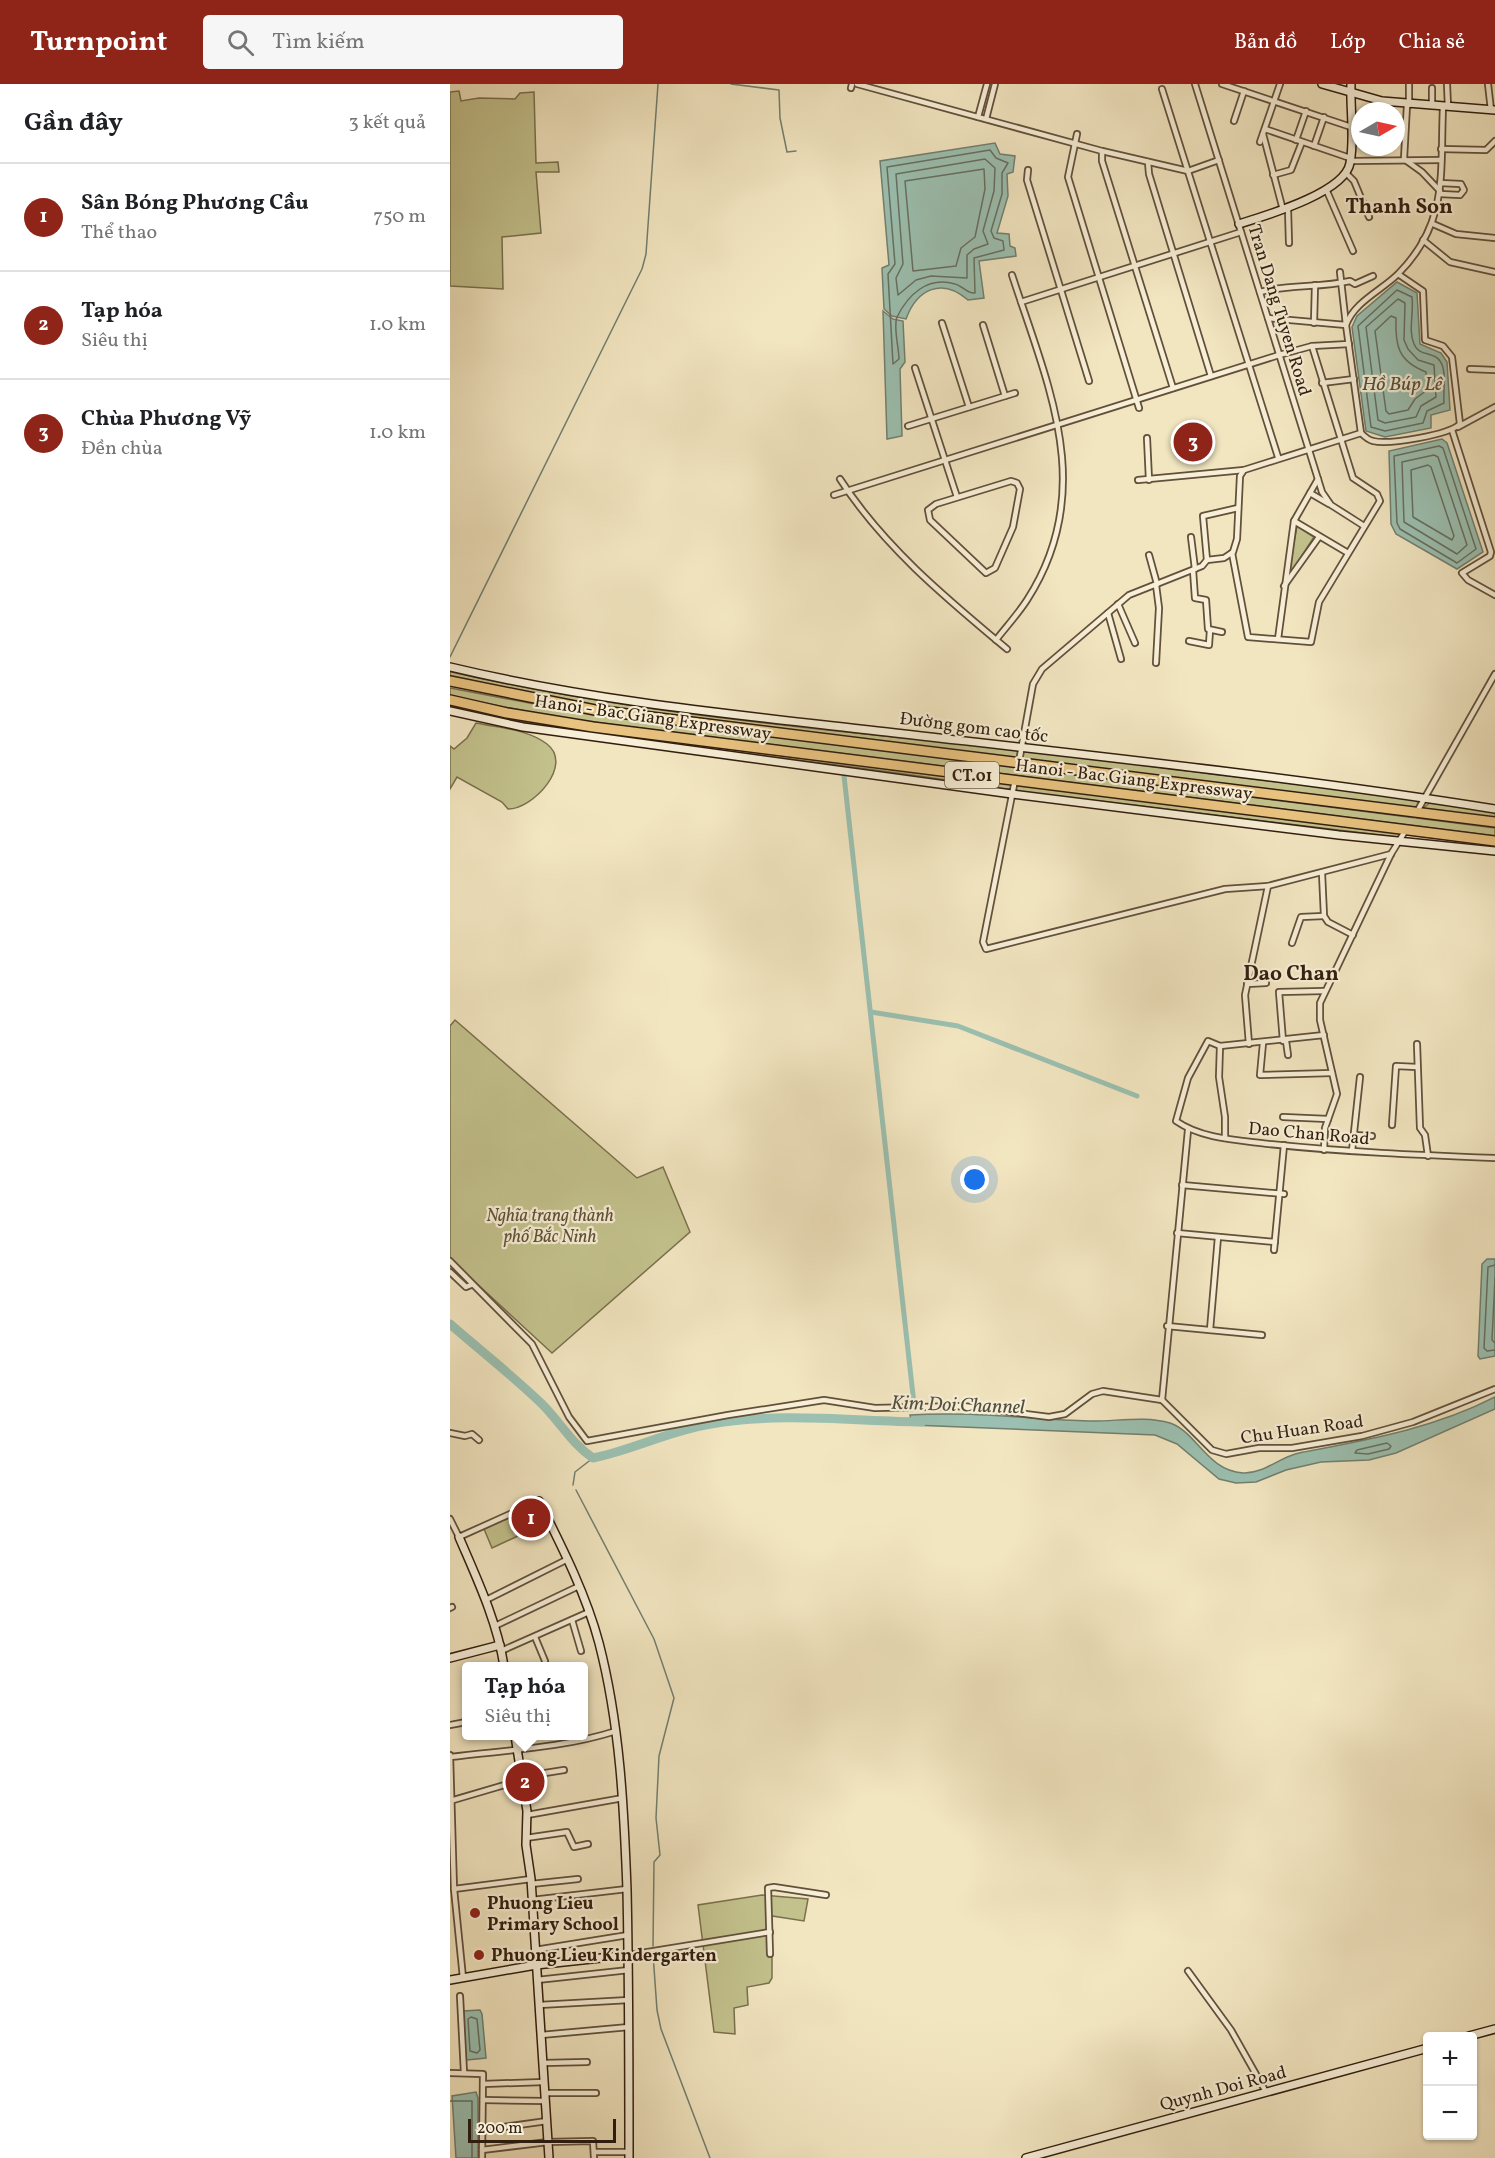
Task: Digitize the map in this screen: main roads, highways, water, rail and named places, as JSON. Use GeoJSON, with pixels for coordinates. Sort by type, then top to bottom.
{"type":"FeatureCollection","features":[{"type":"Feature","properties":{"kind":"highway","name":"Hanoi - Bac Giang Expressway"},"geometry":{"type":"LineString","coordinates":[[450,681],[532,699],[618,713],[1495,822]]}},
{"type":"Feature","properties":{"kind":"highway","name":"Hanoi - Bac Giang Expressway"},"geometry":{"type":"LineString","coordinates":[[450,700],[507,713],[593,727],[1495,841]]}},
{"type":"Feature","properties":{"kind":"main road"},"geometry":{"type":"LineString","coordinates":[[1322,84],[1353,94],[1408,105],[1493,110]]}},
{"type":"Feature","properties":{"kind":"main road"},"geometry":{"type":"LineString","coordinates":[[1240,228],[1286,210],[1326,189],[1346,173],[1350,160],[1352,84]]}},
{"type":"Feature","properties":{"kind":"main road","name":"Đường gom cao tốc"},"geometry":{"type":"LineString","coordinates":[[450,667],[525,685],[621,701],[1426,798],[1495,809]]}},
{"type":"Feature","properties":{"kind":"main road"},"geometry":{"type":"LineString","coordinates":[[450,711],[523,727],[1012,794],[1495,851]]}},
{"type":"Feature","properties":{"kind":"main road"},"geometry":{"type":"LineString","coordinates":[[539,1501],[568,1559],[589,1612],[599,1643],[616,1731],[623,1798],[627,1889],[629,2155]]}},
{"type":"Feature","properties":{"kind":"main road"},"geometry":{"type":"LineString","coordinates":[[459,1537],[486,1600],[503,1662]]}},
{"type":"Feature","properties":{"kind":"main road"},"geometry":{"type":"LineString","coordinates":[[450,1658],[501,1648]]}},
{"type":"Feature","properties":{"kind":"main road"},"geometry":{"type":"LineString","coordinates":[[516,1740],[527,1815],[526,1838],[531,1882],[549,2158]]}},
{"type":"Feature","properties":{"kind":"main road"},"geometry":{"type":"LineString","coordinates":[[450,1980],[536,1965],[628,1956]]}},
{"type":"Feature","properties":{"kind":"main road"},"geometry":{"type":"LineString","coordinates":[[1477,2035],[1495,2029]]}},
{"type":"Feature","properties":{"kind":"main road","name":"Quynh Doi Road"},"geometry":{"type":"LineString","coordinates":[[1026,2158],[1423,2049]]}},
{"type":"Feature","properties":{"kind":"water"},"geometry":{"type":"Polygon","coordinates":[[[995,143],[1000,154],[1015,156],[1013,172],[1007,174],[1008,196],[997,233],[1009,234],[1010,246],[1015,248],[1016,256],[979,261],[984,298],[968,300],[949,289],[940,288],[931,290],[917,300],[906,319],[892,316],[884,309],[882,268],[889,265],[880,161],[995,143]]]}},
{"type":"Feature","properties":{"kind":"water","name":"Hồ Búp Lê"},"geometry":{"type":"Polygon","coordinates":[[[1397,282],[1417,293],[1420,344],[1441,353],[1447,362],[1450,410],[1431,415],[1431,428],[1385,437],[1366,431],[1352,327],[1357,316],[1397,282]]]}},
{"type":"Feature","properties":{"kind":"water"},"geometry":{"type":"Polygon","coordinates":[[[883,311],[893,319],[903,321],[905,362],[900,369],[902,436],[887,439],[883,311]]]}},
{"type":"Feature","properties":{"kind":"water","name":"Hồ Búp Lê"},"geometry":{"type":"Polygon","coordinates":[[[1442,439],[1447,443],[1483,552],[1457,569],[1396,534],[1391,524],[1389,451],[1442,439]]]}},
{"type":"Feature","properties":{"kind":"water"},"geometry":{"type":"Polygon","coordinates":[[[1487,1259],[1495,1259],[1495,1356],[1480,1359],[1478,1356],[1482,1264],[1487,1259]]]}},
{"type":"Feature","properties":{"kind":"water"},"geometry":{"type":"Polygon","coordinates":[[[1495,1397],[1495,1409],[1396,1453],[1369,1460],[1321,1462],[1286,1470],[1256,1482],[1236,1483],[1219,1479],[1177,1444],[1155,1435],[912,1425],[910,1415],[955,1414],[1088,1421],[1139,1419],[1160,1421],[1170,1423],[1188,1434],[1220,1465],[1230,1470],[1250,1473],[1299,1453],[1374,1438],[1423,1425],[1472,1408],[1495,1397]]]}},
{"type":"Feature","properties":{"kind":"water"},"geometry":{"type":"Polygon","coordinates":[[[480,2010],[486,2058],[467,2060],[465,2058],[463,2011],[480,2010]]]}},
{"type":"Feature","properties":{"kind":"water"},"geometry":{"type":"Polygon","coordinates":[[[476,2092],[478,2098],[478,2158],[456,2158],[452,2096],[476,2092]]]}},
{"type":"Feature","properties":{"kind":"waterway"},"geometry":{"type":"LineString","coordinates":[[450,657],[642,269],[646,254],[658,84]]}},
{"type":"Feature","properties":{"kind":"waterway"},"geometry":{"type":"LineString","coordinates":[[731,84],[779,90],[780,118],[787,152],[796,151]]}},
{"type":"Feature","properties":{"kind":"waterway"},"geometry":{"type":"LineString","coordinates":[[844,776],[914,1404]]}},
{"type":"Feature","properties":{"kind":"waterway"},"geometry":{"type":"LineString","coordinates":[[871,1012],[958,1026],[1137,1096]]}},
{"type":"Feature","properties":{"kind":"waterway","name":"Kim Doi Channel"},"geometry":{"type":"LineString","coordinates":[[450,1324],[531,1394],[593,1458],[696,1427],[737,1420],[816,1418],[922,1422]]}},
{"type":"Feature","properties":{"kind":"waterway"},"geometry":{"type":"LineString","coordinates":[[573,1485],[575,1472],[593,1458]]}},
{"type":"Feature","properties":{"kind":"waterway"},"geometry":{"type":"LineString","coordinates":[[576,1490],[654,1639],[674,1698],[659,1756],[656,1818],[660,1855],[654,1862],[653,1946]]}},
{"type":"Feature","properties":{"kind":"waterway"},"geometry":{"type":"LineString","coordinates":[[653,1954],[657,2010],[661,2029],[710,2158]]}},
{"type":"Feature","properties":{"kind":"tunnel"},"geometry":{"type":"LineString","coordinates":[[1015,780],[1019,762]]}},
{"type":"Feature","properties":{"kind":"tunnel"},"geometry":{"type":"LineString","coordinates":[[1407,829],[1416,813]]}},
{"type":"Feature","properties":{"kind":"place","name":"Chùa Phương Vỹ"},"geometry":{"type":"Point","coordinates":[1193,442]}},
{"type":"Feature","properties":{"kind":"place","name":"Sân Bóng Phương Cầu"},"geometry":{"type":"Point","coordinates":[531,1518]}},
{"type":"Feature","properties":{"kind":"place","name":"Tạp hóa"},"geometry":{"type":"Point","coordinates":[525,1782]}},
{"type":"Feature","properties":{"kind":"place","name":"Phuong Lieu Primary School"},"geometry":{"type":"Point","coordinates":[475,1913]}},
{"type":"Feature","properties":{"kind":"place","name":"Phuong Lieu Kindergarten"},"geometry":{"type":"Point","coordinates":[479,1955]}},
{"type":"Feature","properties":{"kind":"district","name":"Thanh Son"},"geometry":{"type":"Point","coordinates":[1399,206]}},
{"type":"Feature","properties":{"kind":"district","name":"Dao Chan"},"geometry":{"type":"Point","coordinates":[1291,973]}},
{"type":"Feature","properties":{"kind":"park label","name":"Nghĩa trang thành phố Bắc Ninh"},"geometry":{"type":"Point","coordinates":[550,1225]}}]}
